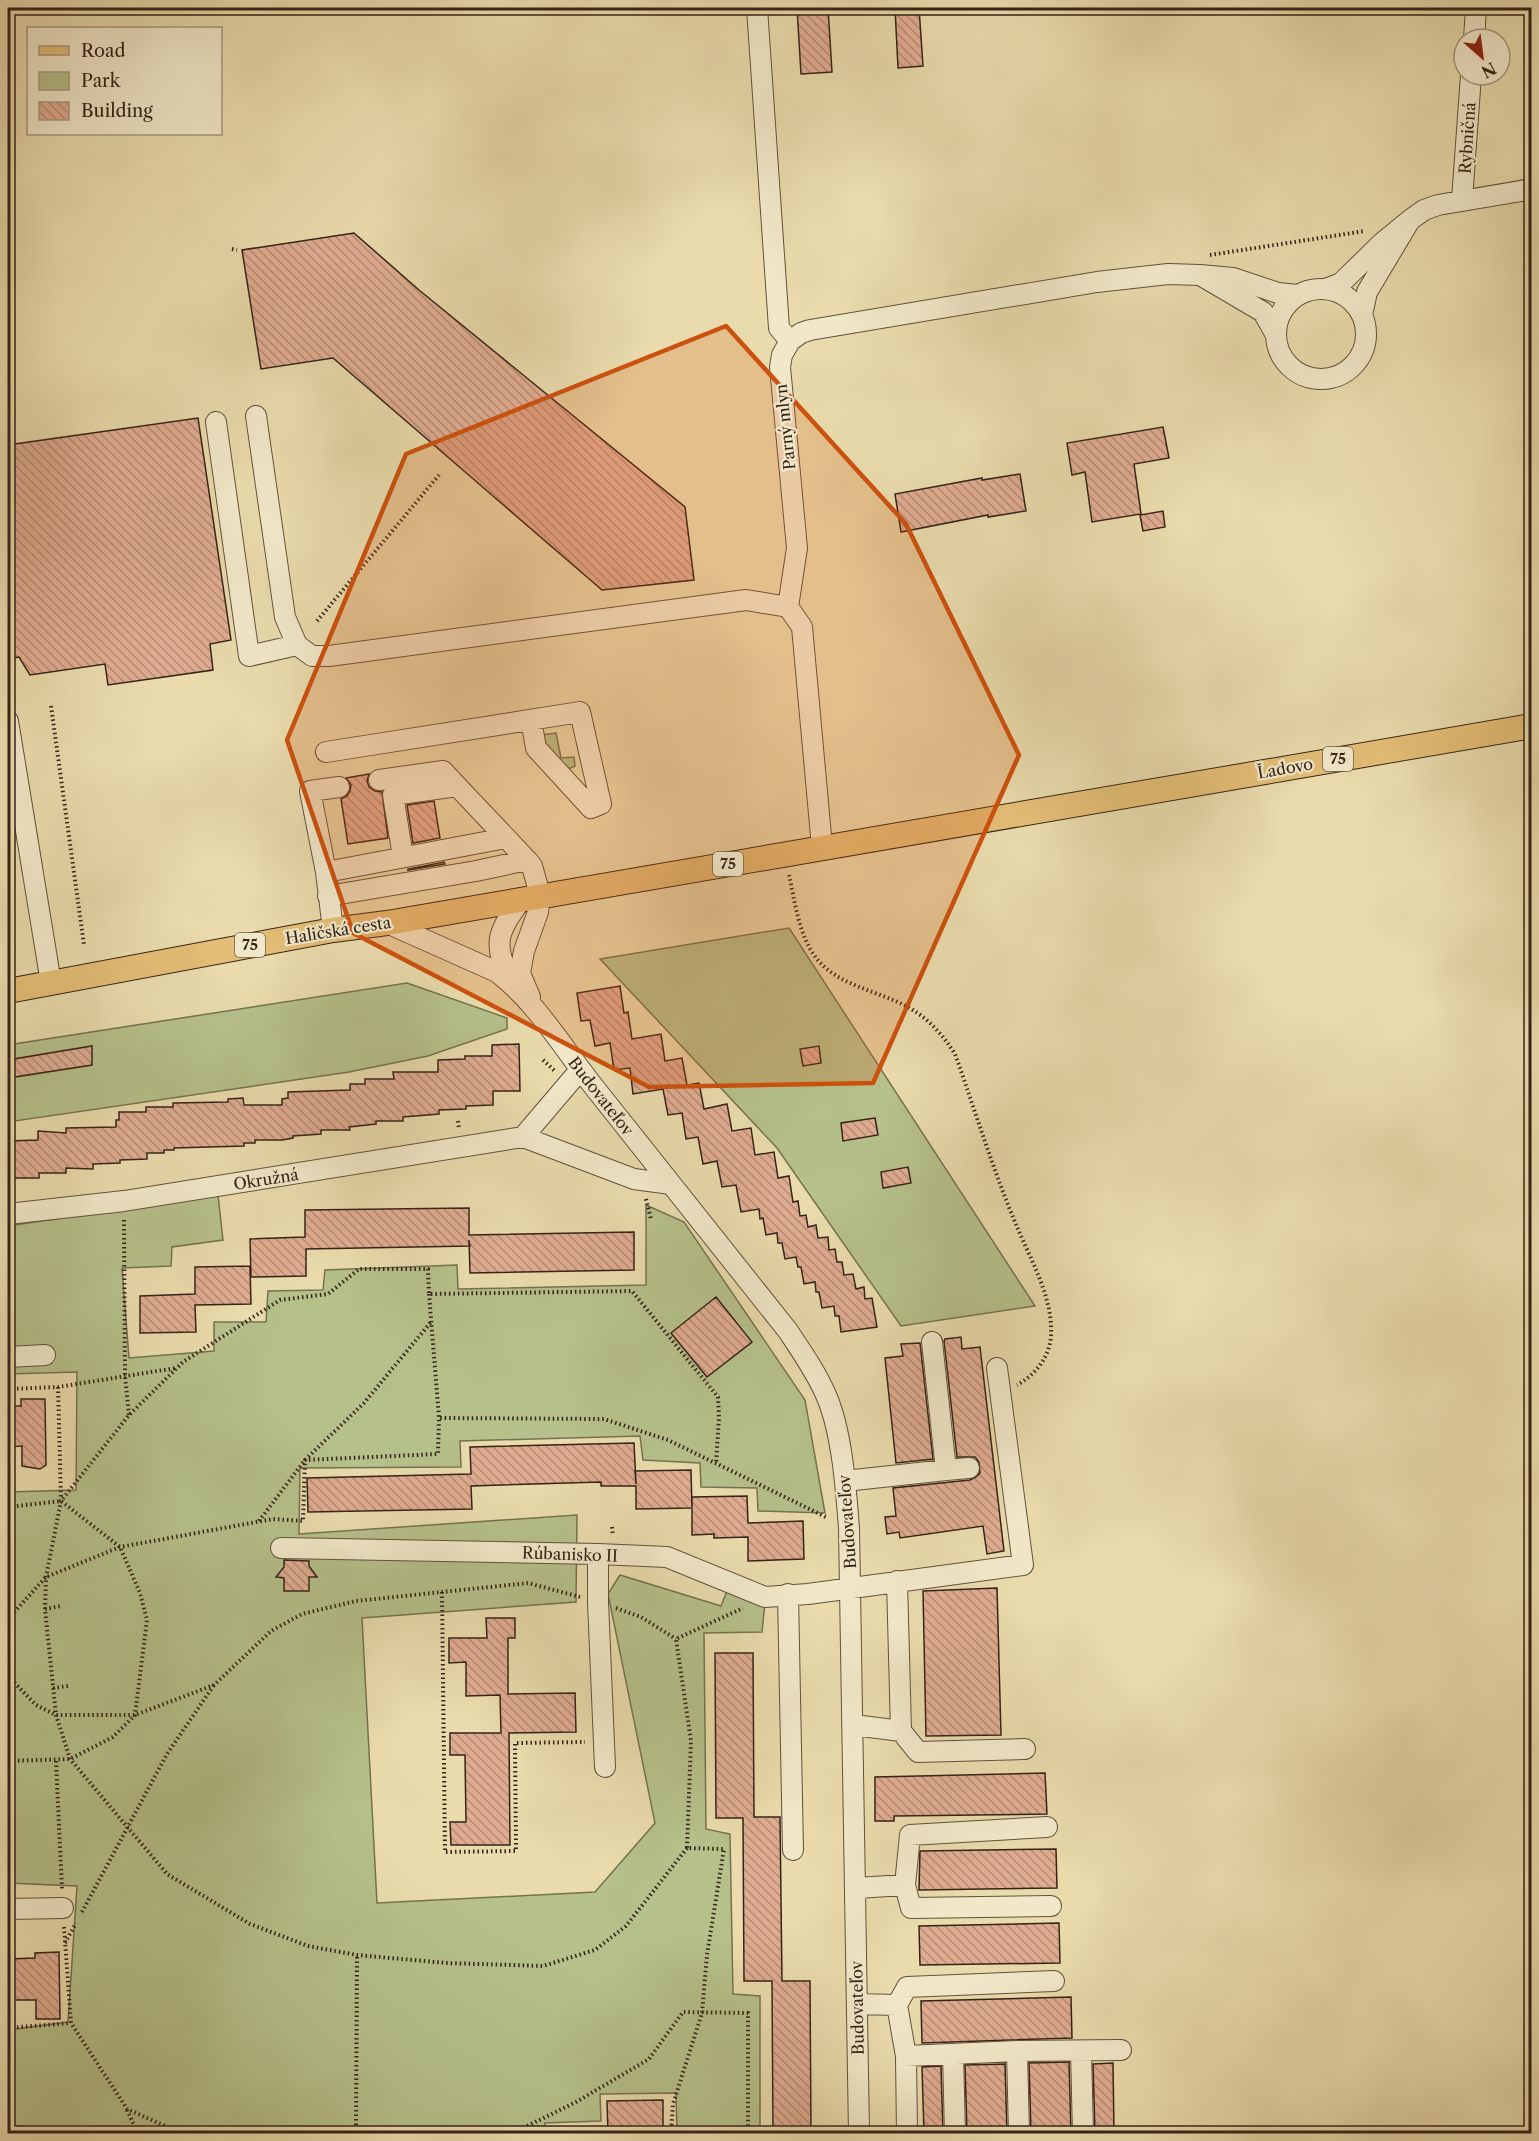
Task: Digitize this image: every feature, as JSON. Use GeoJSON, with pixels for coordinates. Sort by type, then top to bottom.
{"type":"FeatureCollection","features":[{"type":"Feature","properties":{"kind":"main road","name":"Ľadovo"},"geometry":{"type":"LineString","coordinates":[[822,847],[1532,726]]}},
{"type":"Feature","properties":{"kind":"main road","name":"75"},"geometry":{"type":"LineString","coordinates":[[784,854],[822,847]]}},
{"type":"Feature","properties":{"kind":"main road","name":"Haličská cesta"},"geometry":{"type":"LineString","coordinates":[[8,990],[333,930],[784,854]]}},
{"type":"Feature","properties":{"kind":"street"},"geometry":{"type":"LineString","coordinates":[[757,8],[779,328],[790,341],[810,330],[1086,284],[1168,274],[1200,266],[1278,293],[1298,295]]}},
{"type":"Feature","properties":{"kind":"street"},"geometry":{"type":"LineString","coordinates":[[1475,27],[1476,8]]}},
{"type":"Feature","properties":{"kind":"street","name":"Rybničná"},"geometry":{"type":"LineString","coordinates":[[1462,200],[1470,87]]}},
{"type":"Feature","properties":{"kind":"street"},"geometry":{"type":"LineString","coordinates":[[1325,289],[1348,298],[1362,315],[1365,325],[1364,347],[1353,366],[1334,378],[1312,379],[1292,369],[1279,351],[1276,335],[1278,319],[1283,309],[1298,295],[1341,283],[1382,243],[1424,210],[1462,200],[1532,189]]}},
{"type":"Feature","properties":{"kind":"street"},"geometry":{"type":"LineString","coordinates":[[1362,315],[1367,292],[1410,220]]}},
{"type":"Feature","properties":{"kind":"street"},"geometry":{"type":"LineString","coordinates":[[1200,266],[1263,312],[1276,335]]}},
{"type":"Feature","properties":{"kind":"street","name":"Parný mlyn"},"geometry":{"type":"LineString","coordinates":[[788,607],[797,548],[780,367],[782,356],[790,341]]}},
{"type":"Feature","properties":{"kind":"street"},"geometry":{"type":"LineString","coordinates":[[256,416],[285,617],[297,645],[312,656],[328,656],[746,600],[788,607],[802,627],[822,847]]}},
{"type":"Feature","properties":{"kind":"street"},"geometry":{"type":"LineString","coordinates":[[216,422],[249,656],[297,645]]}},
{"type":"Feature","properties":{"kind":"street"},"geometry":{"type":"LineString","coordinates":[[326,752],[580,712],[601,804],[591,808],[536,748],[531,720]]}},
{"type":"Feature","properties":{"kind":"street"},"geometry":{"type":"LineString","coordinates":[[8,721],[51,983]]}},
{"type":"Feature","properties":{"kind":"street"},"geometry":{"type":"LineString","coordinates":[[379,780],[443,771],[532,866],[531,897]]}},
{"type":"Feature","properties":{"kind":"street"},"geometry":{"type":"LineString","coordinates":[[403,856],[393,795],[457,786]]}},
{"type":"Feature","properties":{"kind":"street"},"geometry":{"type":"LineString","coordinates":[[333,930],[326,873],[310,791],[339,787]]}},
{"type":"Feature","properties":{"kind":"street"},"geometry":{"type":"LineString","coordinates":[[326,873],[403,856],[506,838]]}},
{"type":"Feature","properties":{"kind":"street"},"geometry":{"type":"LineString","coordinates":[[328,896],[527,860]]}},
{"type":"Feature","properties":{"kind":"street","name":"Budovateľov"},"geometry":{"type":"LineString","coordinates":[[512,984],[500,956],[499,934],[531,897],[538,912],[524,951],[520,973],[536,1010]]}},
{"type":"Feature","properties":{"kind":"street","name":"Budovateľov"},"geometry":{"type":"LineString","coordinates":[[387,922],[497,972],[512,984],[536,1010],[580,1070],[788,1331],[814,1370],[827,1397],[835,1424],[845,1481],[849,1528],[859,2133]]}},
{"type":"Feature","properties":{"kind":"street"},"geometry":{"type":"LineString","coordinates":[[523,1137],[580,1070]]}},
{"type":"Feature","properties":{"kind":"street","name":"Okružná"},"geometry":{"type":"LineString","coordinates":[[8,1214],[124,1201],[523,1137],[634,1179],[671,1184]]}},
{"type":"Feature","properties":{"kind":"street"},"geometry":{"type":"LineString","coordinates":[[932,1342],[946,1470]]}},
{"type":"Feature","properties":{"kind":"street"},"geometry":{"type":"LineString","coordinates":[[8,1357],[45,1355]]}},
{"type":"Feature","properties":{"kind":"street"},"geometry":{"type":"LineString","coordinates":[[997,1368],[1000,1394]]}},
{"type":"Feature","properties":{"kind":"street","name":"Rúbanisko II"},"geometry":{"type":"LineString","coordinates":[[281,1548],[667,1557],[765,1597],[808,1594],[1023,1565],[1000,1394]]}},
{"type":"Feature","properties":{"kind":"street"},"geometry":{"type":"LineString","coordinates":[[845,1481],[969,1468]]}},
{"type":"Feature","properties":{"kind":"street"},"geometry":{"type":"LineString","coordinates":[[598,1554],[605,1767]]}},
{"type":"Feature","properties":{"kind":"street"},"geometry":{"type":"LineString","coordinates":[[897,1581],[901,1731],[918,1752],[1025,1749]]}},
{"type":"Feature","properties":{"kind":"street"},"geometry":{"type":"LineString","coordinates":[[788,1594],[793,1851]]}},
{"type":"Feature","properties":{"kind":"street"},"geometry":{"type":"LineString","coordinates":[[854,1725],[901,1731]]}},
{"type":"Feature","properties":{"kind":"street"},"geometry":{"type":"LineString","coordinates":[[1047,1827],[910,1834],[904,1885],[911,1908],[1051,1906]]}},
{"type":"Feature","properties":{"kind":"street"},"geometry":{"type":"LineString","coordinates":[[855,1888],[904,1885]]}},
{"type":"Feature","properties":{"kind":"street"},"geometry":{"type":"LineString","coordinates":[[8,1909],[72,1910]]}},
{"type":"Feature","properties":{"kind":"street"},"geometry":{"type":"LineString","coordinates":[[907,2133],[906,2056],[897,2005],[907,1987],[1054,1981]]}},
{"type":"Feature","properties":{"kind":"street"},"geometry":{"type":"LineString","coordinates":[[857,2004],[897,2005]]}},
{"type":"Feature","properties":{"kind":"street"},"geometry":{"type":"LineString","coordinates":[[906,2056],[1017,2051],[1121,2050]]}},
{"type":"Feature","properties":{"kind":"street"},"geometry":{"type":"LineString","coordinates":[[1017,2051],[1019,2133]]}},
{"type":"Feature","properties":{"kind":"street"},"geometry":{"type":"LineString","coordinates":[[1081,2052],[1083,2133]]}},
{"type":"Feature","properties":{"kind":"street"},"geometry":{"type":"LineString","coordinates":[[953,2055],[955,2133]]}},
{"type":"Feature","properties":{"kind":"path"},"geometry":{"type":"LineString","coordinates":[[1200,266],[1373,230]]}},
{"type":"Feature","properties":{"kind":"path"},"geometry":{"type":"LineString","coordinates":[[317,621],[439,475]]}},
{"type":"Feature","properties":{"kind":"path"},"geometry":{"type":"LineString","coordinates":[[51,706],[84,945]]}},
{"type":"Feature","properties":{"kind":"path"},"geometry":{"type":"LineString","coordinates":[[784,854],[806,938],[815,957],[825,968],[844,980],[902,1004],[921,1015],[942,1034],[955,1054],[1015,1223],[1035,1264],[1049,1312],[1052,1336],[1046,1357],[1036,1371],[1000,1394]]}},
{"type":"Feature","properties":{"kind":"path"},"geometry":{"type":"LineString","coordinates":[[124,1201],[125,1376],[129,1415]]}},
{"type":"Feature","properties":{"kind":"path"},"geometry":{"type":"LineString","coordinates":[[61,1501],[129,1415],[183,1362],[280,1300],[328,1294],[359,1269],[428,1269],[440,1418],[438,1454],[306,1460]]}},
{"type":"Feature","properties":{"kind":"path"},"geometry":{"type":"LineString","coordinates":[[429,1294],[632,1291],[718,1397],[716,1463]]}},
{"type":"Feature","properties":{"kind":"path"},"geometry":{"type":"LineString","coordinates":[[259,1521],[306,1460],[364,1403],[431,1322]]}},
{"type":"Feature","properties":{"kind":"path"},"geometry":{"type":"LineString","coordinates":[[8,1389],[58,1387],[177,1368]]}},
{"type":"Feature","properties":{"kind":"path"},"geometry":{"type":"LineString","coordinates":[[58,1387],[61,1501],[46,1577],[45,1609],[56,1715],[70,1760],[128,1829],[167,1874],[250,1924],[308,1946],[357,1955],[446,1963],[543,1966],[595,1950],[626,1926],[687,1848],[691,1741],[676,1639],[641,1617],[598,1602],[528,1583],[356,1601],[302,1614],[271,1631],[214,1685],[167,1754],[128,1829],[72,1910]]}},
{"type":"Feature","properties":{"kind":"path"},"geometry":{"type":"LineString","coordinates":[[440,1418],[604,1419],[668,1440],[849,1528]]}},
{"type":"Feature","properties":{"kind":"path"},"geometry":{"type":"LineString","coordinates":[[8,1619],[46,1577],[120,1547],[273,1519],[303,1521],[306,1460]]}},
{"type":"Feature","properties":{"kind":"path"},"geometry":{"type":"LineString","coordinates":[[8,1507],[61,1501],[120,1547],[140,1593],[147,1620],[135,1715],[112,1737],[70,1760],[8,1761]]}},
{"type":"Feature","properties":{"kind":"path"},"geometry":{"type":"LineString","coordinates":[[442,1592],[445,1852],[516,1851],[515,1743],[604,1742]]}},
{"type":"Feature","properties":{"kind":"path"},"geometry":{"type":"LineString","coordinates":[[676,1639],[765,1597]]}},
{"type":"Feature","properties":{"kind":"path"},"geometry":{"type":"LineString","coordinates":[[45,1609],[61,1606]]}},
{"type":"Feature","properties":{"kind":"path"},"geometry":{"type":"LineString","coordinates":[[8,1676],[36,1705],[56,1715],[135,1715],[214,1685]]}},
{"type":"Feature","properties":{"kind":"path"},"geometry":{"type":"LineString","coordinates":[[53,1688],[68,1686]]}},
{"type":"Feature","properties":{"kind":"path"},"geometry":{"type":"LineString","coordinates":[[56,1761],[72,1910],[65,1944],[71,2023],[127,2109],[138,2133]]}},
{"type":"Feature","properties":{"kind":"path"},"geometry":{"type":"LineString","coordinates":[[671,2133],[673,2104],[702,2013],[707,1955],[724,1849],[687,1848]]}},
{"type":"Feature","properties":{"kind":"path"},"geometry":{"type":"LineString","coordinates":[[65,1944],[76,1923]]}},
{"type":"Feature","properties":{"kind":"path"},"geometry":{"type":"LineString","coordinates":[[356,2133],[357,1955]]}},
{"type":"Feature","properties":{"kind":"path"},"geometry":{"type":"LineString","coordinates":[[511,2133],[576,2102],[649,2059],[683,2012],[748,2013],[748,2133]]}},
{"type":"Feature","properties":{"kind":"path"},"geometry":{"type":"LineString","coordinates":[[8,2028],[71,2023]]}},
{"type":"Feature","properties":{"kind":"path"},"geometry":{"type":"LineString","coordinates":[[127,2109],[183,2133]]}},
{"type":"Feature","properties":{"kind":"highlighted area"},"geometry":{"type":"Polygon","coordinates":[[[726,326],[906,524],[1019,755],[873,1083],[649,1087],[353,933],[287,740],[406,454],[726,326]]]}},
{"type":"Feature","properties":{"kind":"green space"},"geometry":{"type":"Polygon","coordinates":[[[556,733],[561,758],[574,757],[575,766],[571,768],[567,768],[544,746],[541,735],[556,733]]]}},
{"type":"Feature","properties":{"kind":"green space"},"geometry":{"type":"Polygon","coordinates":[[[789,928],[1035,1306],[901,1326],[777,1148],[600,959],[789,928]]]}},
{"type":"Feature","properties":{"kind":"green space"},"geometry":{"type":"Polygon","coordinates":[[[407,983],[507,1018],[507,1029],[428,1056],[349,1072],[8,1122],[8,1045],[407,983]]]}},
{"type":"Feature","properties":{"kind":"green space"},"geometry":{"type":"Polygon","coordinates":[[[218,1195],[223,1240],[172,1247],[171,1266],[122,1268],[129,1358],[214,1351],[214,1322],[266,1322],[268,1291],[323,1290],[325,1270],[457,1265],[458,1289],[646,1285],[646,1205],[684,1222],[805,1400],[825,1513],[758,1511],[757,1488],[701,1487],[700,1463],[643,1460],[640,1436],[460,1441],[461,1467],[300,1468],[299,1534],[577,1515],[576,1602],[362,1618],[377,1903],[595,1892],[655,1823],[608,1594],[620,1575],[721,1606],[727,1591],[765,1602],[762,1632],[704,1633],[706,1829],[730,1834],[733,1994],[760,1996],[760,2133],[677,2133],[676,2093],[600,2094],[601,2121],[545,2123],[545,2133],[8,2133],[8,2030],[68,2022],[77,1886],[8,1883],[8,1492],[76,1490],[77,1372],[8,1374],[8,1226],[218,1195]]]}},
{"type":"Feature","properties":{"kind":"building"},"geometry":{"type":"Polygon","coordinates":[[[797,8],[828,8],[832,72],[801,74],[797,8]]]}},
{"type":"Feature","properties":{"kind":"building"},"geometry":{"type":"Polygon","coordinates":[[[895,8],[919,8],[923,66],[898,68],[895,8]]]}},
{"type":"Feature","properties":{"kind":"building"},"geometry":{"type":"Polygon","coordinates":[[[354,233],[419,290],[685,507],[694,580],[602,590],[333,358],[261,369],[242,250],[354,233]]]}},
{"type":"Feature","properties":{"kind":"building"},"geometry":{"type":"Polygon","coordinates":[[[198,418],[231,640],[210,644],[213,670],[108,685],[105,664],[30,675],[19,657],[8,659],[8,445],[198,418]]]}},
{"type":"Feature","properties":{"kind":"building"},"geometry":{"type":"Polygon","coordinates":[[[1163,427],[1169,458],[1134,464],[1141,514],[1092,522],[1085,472],[1072,475],[1067,443],[1163,427]]]}},
{"type":"Feature","properties":{"kind":"building"},"geometry":{"type":"Polygon","coordinates":[[[1020,474],[1026,511],[988,517],[988,515],[901,532],[895,494],[982,478],[982,480],[1020,474]]]}},
{"type":"Feature","properties":{"kind":"building"},"geometry":{"type":"Polygon","coordinates":[[[1163,511],[1165,527],[1143,531],[1140,515],[1163,511]]]}},
{"type":"Feature","properties":{"kind":"building"},"geometry":{"type":"Polygon","coordinates":[[[369,774],[367,781],[369,787],[382,792],[388,838],[348,844],[341,799],[350,791],[351,785],[346,778],[369,774]]]}},
{"type":"Feature","properties":{"kind":"building"},"geometry":{"type":"Polygon","coordinates":[[[434,801],[440,838],[413,843],[407,805],[434,801]]]}},
{"type":"Feature","properties":{"kind":"building"},"geometry":{"type":"Polygon","coordinates":[[[444,862],[445,864],[408,870],[408,869],[444,862]]]}},
{"type":"Feature","properties":{"kind":"building"},"geometry":{"type":"Polygon","coordinates":[[[620,986],[624,1013],[628,1012],[632,1039],[661,1034],[665,1061],[682,1058],[687,1085],[699,1083],[704,1109],[727,1104],[732,1131],[751,1128],[755,1155],[774,1152],[778,1178],[789,1176],[793,1202],[798,1201],[800,1216],[806,1215],[808,1227],[816,1225],[818,1238],[828,1237],[829,1250],[835,1249],[837,1262],[842,1262],[844,1275],[853,1274],[856,1289],[864,1287],[865,1299],[872,1298],[877,1327],[841,1332],[839,1316],[835,1316],[834,1306],[822,1308],[815,1282],[804,1284],[801,1267],[798,1267],[796,1257],[785,1259],[782,1243],[778,1243],[777,1233],[766,1235],[759,1209],[741,1212],[736,1185],[722,1187],[717,1161],[703,1164],[698,1137],[686,1139],[682,1113],[668,1115],[663,1089],[633,1094],[630,1068],[614,1070],[610,1043],[595,1046],[590,1020],[581,1021],[577,993],[620,986]]]}},
{"type":"Feature","properties":{"kind":"building"},"geometry":{"type":"Polygon","coordinates":[[[519,1044],[520,1091],[493,1091],[493,1105],[439,1110],[439,1114],[403,1117],[403,1121],[376,1121],[376,1124],[349,1127],[350,1130],[321,1130],[321,1134],[293,1136],[293,1138],[282,1140],[255,1140],[255,1143],[244,1143],[244,1146],[174,1148],[174,1150],[164,1150],[164,1153],[147,1153],[147,1159],[93,1164],[93,1169],[66,1168],[66,1173],[39,1173],[39,1178],[8,1178],[8,1141],[38,1140],[38,1131],[66,1133],[66,1128],[116,1127],[119,1112],[146,1112],[146,1107],[173,1107],[173,1103],[228,1102],[228,1099],[243,1098],[244,1105],[282,1105],[282,1099],[288,1098],[288,1092],[350,1090],[350,1084],[365,1084],[365,1079],[394,1079],[393,1072],[438,1072],[438,1060],[465,1059],[465,1056],[492,1056],[492,1045],[519,1044]]]}},
{"type":"Feature","properties":{"kind":"building"},"geometry":{"type":"Polygon","coordinates":[[[92,1046],[92,1065],[8,1078],[8,1060],[92,1046]]]}},
{"type":"Feature","properties":{"kind":"building"},"geometry":{"type":"Polygon","coordinates":[[[819,1046],[821,1063],[803,1066],[800,1049],[819,1046]]]}},
{"type":"Feature","properties":{"kind":"building"},"geometry":{"type":"Polygon","coordinates":[[[875,1118],[878,1135],[843,1141],[841,1123],[875,1118]]]}},
{"type":"Feature","properties":{"kind":"building"},"geometry":{"type":"Polygon","coordinates":[[[908,1167],[911,1183],[883,1188],[881,1172],[908,1167]]]}},
{"type":"Feature","properties":{"kind":"building"},"geometry":{"type":"Polygon","coordinates":[[[469,1208],[469,1235],[634,1232],[634,1270],[470,1273],[469,1246],[306,1249],[306,1276],[251,1277],[250,1239],[305,1237],[305,1210],[469,1208]]]}},
{"type":"Feature","properties":{"kind":"building"},"geometry":{"type":"Polygon","coordinates":[[[250,1266],[251,1304],[195,1305],[196,1332],[140,1333],[140,1296],[195,1294],[195,1267],[250,1266]]]}},
{"type":"Feature","properties":{"kind":"building"},"geometry":{"type":"Polygon","coordinates":[[[716,1297],[752,1342],[707,1377],[671,1333],[716,1297]]]}},
{"type":"Feature","properties":{"kind":"building"},"geometry":{"type":"Polygon","coordinates":[[[961,1337],[962,1349],[980,1347],[1004,1551],[987,1554],[983,1526],[900,1538],[899,1532],[887,1534],[885,1517],[896,1516],[893,1488],[970,1480],[980,1473],[979,1462],[975,1457],[957,1457],[944,1341],[961,1337]]]}},
{"type":"Feature","properties":{"kind":"building"},"geometry":{"type":"Polygon","coordinates":[[[920,1343],[933,1459],[896,1463],[885,1358],[903,1356],[901,1344],[920,1343]]]}},
{"type":"Feature","properties":{"kind":"building"},"geometry":{"type":"Polygon","coordinates":[[[21,1399],[45,1399],[46,1465],[40,1469],[22,1466],[22,1446],[8,1447],[8,1406],[21,1406],[21,1399]]]}},
{"type":"Feature","properties":{"kind":"building"},"geometry":{"type":"Polygon","coordinates":[[[634,1443],[635,1471],[691,1470],[692,1508],[636,1509],[636,1486],[601,1486],[601,1482],[471,1486],[472,1509],[308,1512],[307,1478],[471,1474],[470,1447],[634,1443]]]}},
{"type":"Feature","properties":{"kind":"building"},"geometry":{"type":"Polygon","coordinates":[[[747,1496],[748,1523],[803,1521],[804,1559],[748,1561],[748,1537],[714,1538],[714,1534],[692,1535],[692,1497],[747,1496]]]}},
{"type":"Feature","properties":{"kind":"building"},"geometry":{"type":"Polygon","coordinates":[[[284,1560],[309,1561],[309,1566],[317,1577],[309,1577],[309,1591],[284,1591],[284,1578],[276,1577],[284,1567],[284,1560]]]}},
{"type":"Feature","properties":{"kind":"building"},"geometry":{"type":"Polygon","coordinates":[[[997,1588],[1001,1735],[926,1736],[923,1591],[997,1588]]]}},
{"type":"Feature","properties":{"kind":"building"},"geometry":{"type":"Polygon","coordinates":[[[486,1618],[515,1618],[515,1638],[508,1638],[508,1694],[575,1693],[576,1732],[509,1733],[510,1845],[451,1845],[450,1822],[466,1822],[465,1755],[450,1755],[450,1733],[501,1733],[500,1695],[466,1696],[466,1662],[449,1663],[449,1638],[487,1638],[486,1618]]]}},
{"type":"Feature","properties":{"kind":"building"},"geometry":{"type":"Polygon","coordinates":[[[715,1653],[753,1653],[754,1817],[780,1817],[782,1981],[810,1981],[811,2133],[773,2133],[772,1981],[744,1981],[743,1818],[716,1818],[715,1653]]]}},
{"type":"Feature","properties":{"kind":"building"},"geometry":{"type":"Polygon","coordinates":[[[1045,1773],[1047,1814],[894,1816],[894,1821],[875,1821],[875,1777],[1045,1773]]]}},
{"type":"Feature","properties":{"kind":"building"},"geometry":{"type":"Polygon","coordinates":[[[1056,1849],[1057,1888],[919,1890],[920,1851],[1056,1849]]]}},
{"type":"Feature","properties":{"kind":"building"},"geometry":{"type":"Polygon","coordinates":[[[1059,1923],[1060,1963],[920,1965],[919,1926],[1059,1923]]]}},
{"type":"Feature","properties":{"kind":"building"},"geometry":{"type":"Polygon","coordinates":[[[59,1952],[60,2019],[36,2019],[36,2000],[8,2000],[8,1959],[35,1958],[35,1953],[59,1952]]]}},
{"type":"Feature","properties":{"kind":"building"},"geometry":{"type":"Polygon","coordinates":[[[1071,1997],[1072,2038],[922,2043],[921,2001],[1071,1997]]]}},
{"type":"Feature","properties":{"kind":"building"},"geometry":{"type":"Polygon","coordinates":[[[1069,2062],[1071,2133],[1031,2133],[1029,2063],[1069,2062]]]}},
{"type":"Feature","properties":{"kind":"building"},"geometry":{"type":"Polygon","coordinates":[[[1113,2063],[1114,2133],[1095,2133],[1093,2064],[1113,2063]]]}},
{"type":"Feature","properties":{"kind":"building"},"geometry":{"type":"Polygon","coordinates":[[[1005,2064],[1007,2133],[967,2133],[965,2065],[1005,2064]]]}},
{"type":"Feature","properties":{"kind":"building"},"geometry":{"type":"Polygon","coordinates":[[[941,2066],[943,2133],[924,2133],[922,2067],[941,2066]]]}},
{"type":"Feature","properties":{"kind":"building"},"geometry":{"type":"Polygon","coordinates":[[[663,2100],[663,2133],[608,2133],[607,2101],[663,2100]]]}}]}
